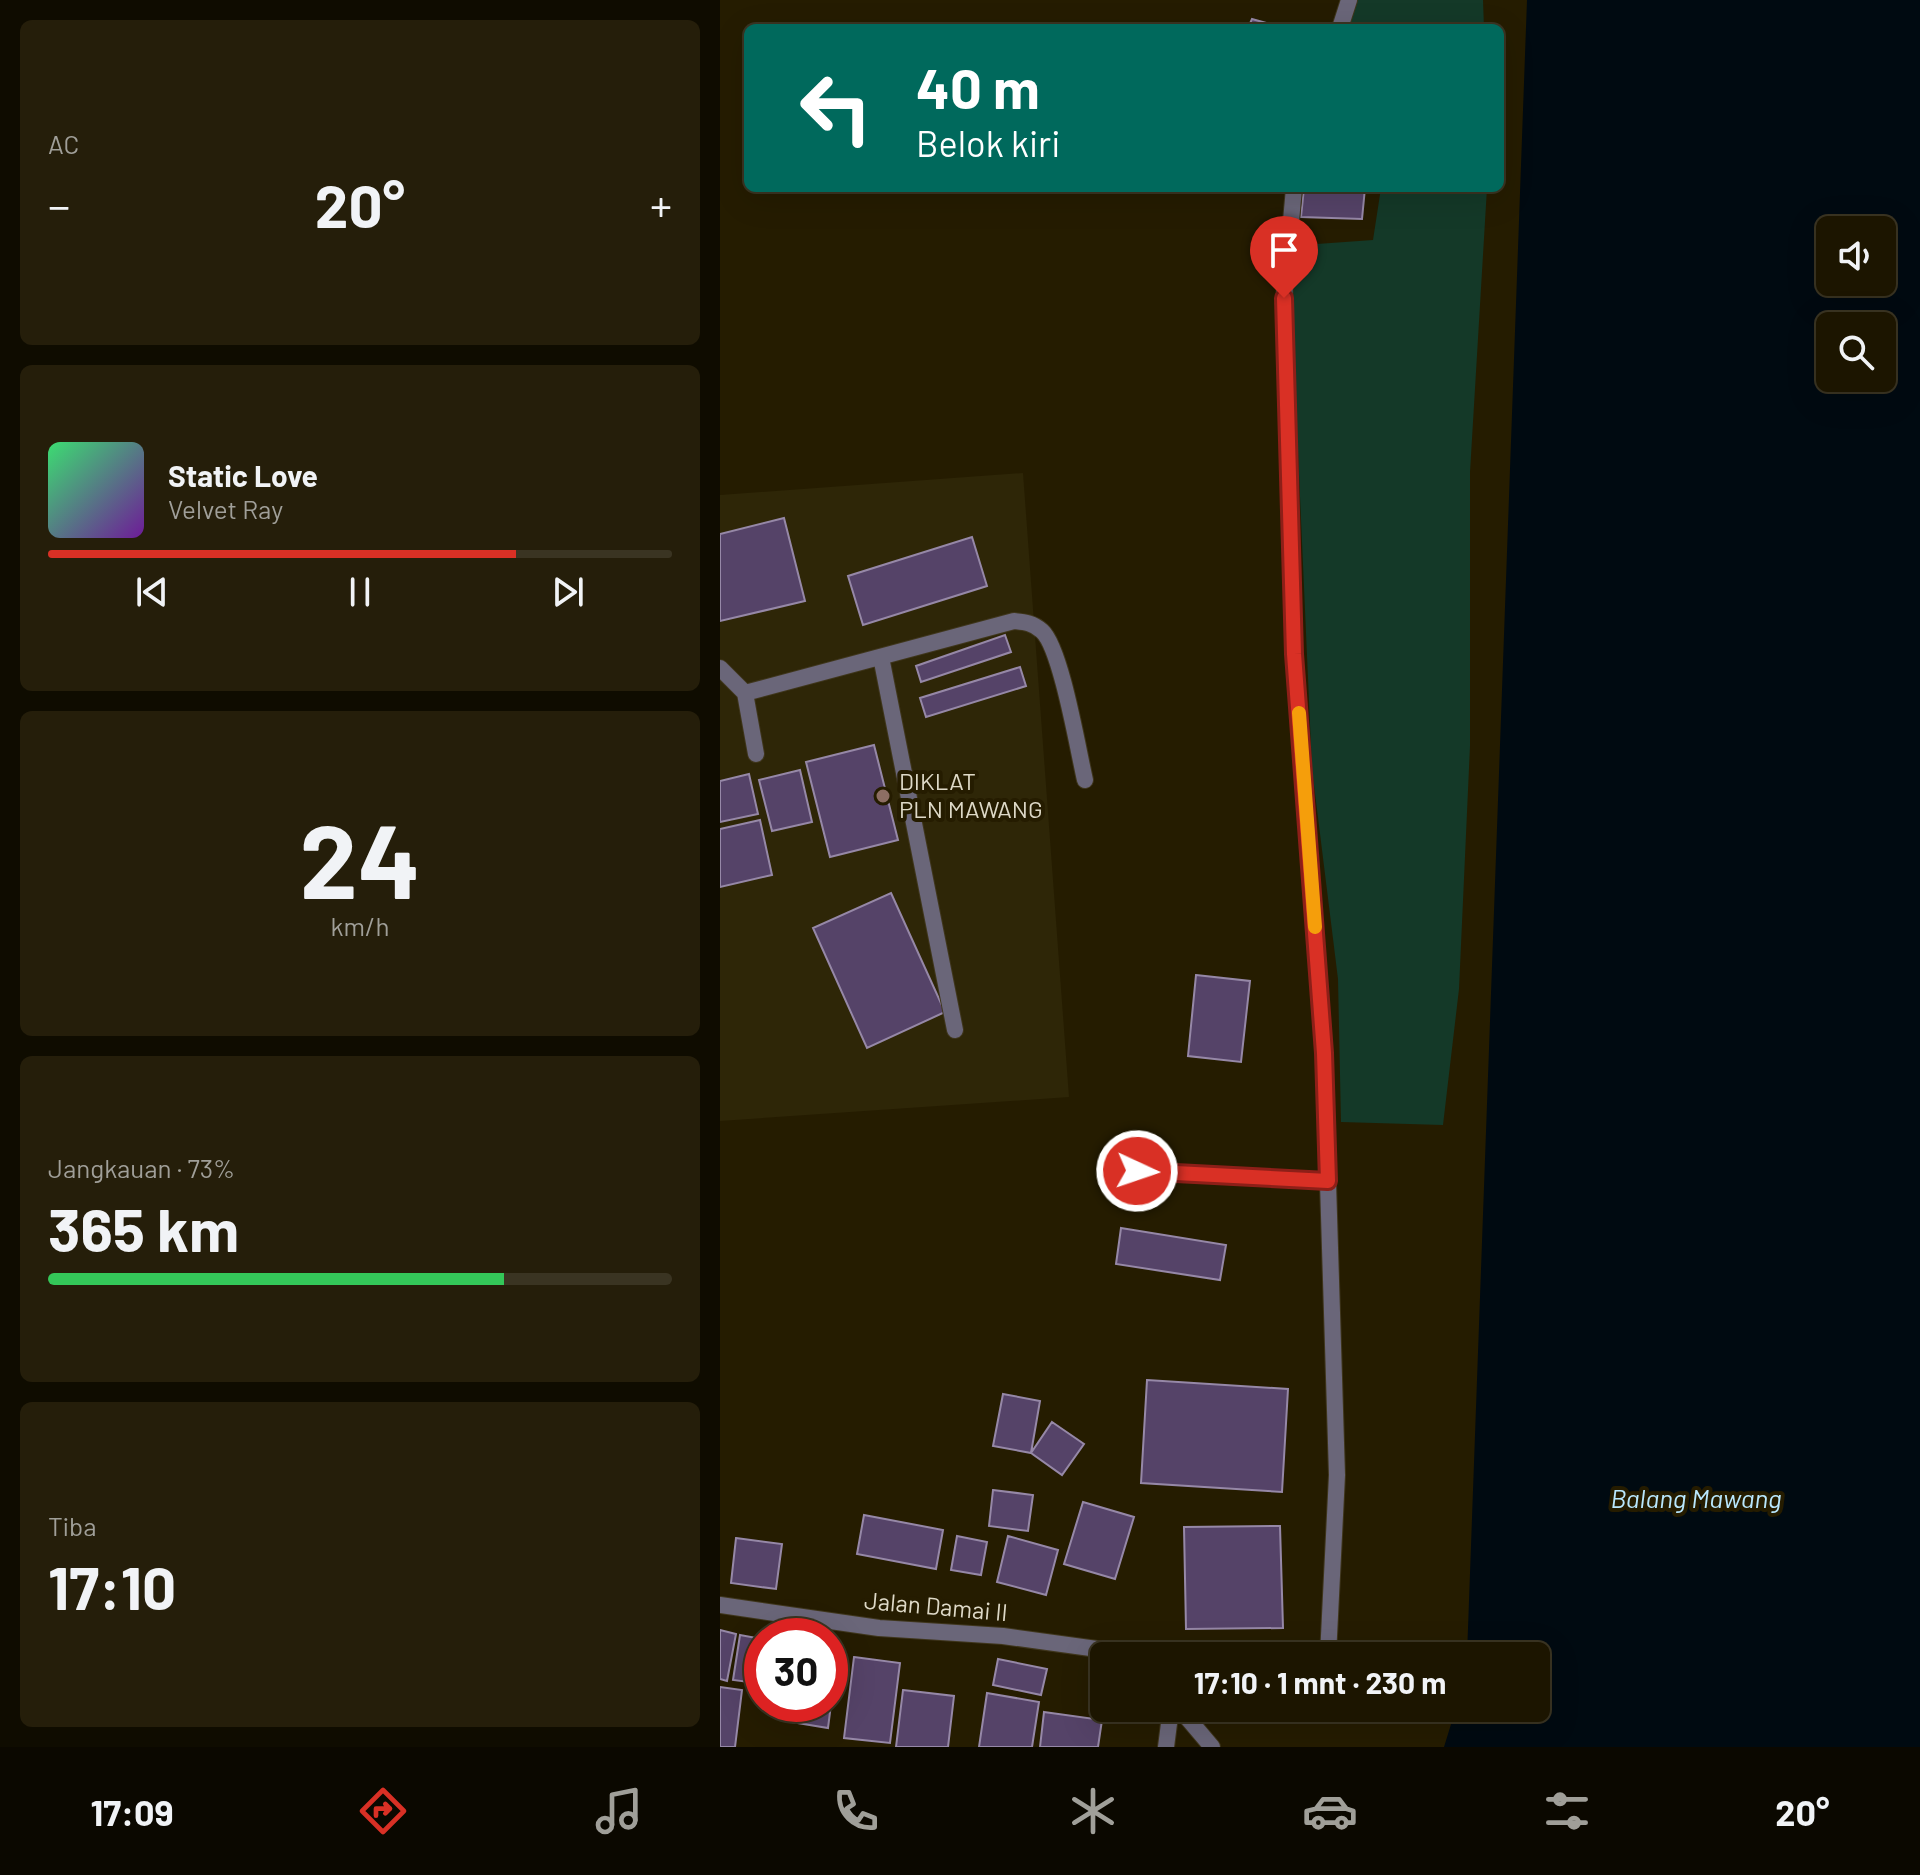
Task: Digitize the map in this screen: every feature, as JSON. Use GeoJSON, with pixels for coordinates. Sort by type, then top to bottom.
{"type":"FeatureCollection","features":[{"type":"Feature","properties":{"kind":"street"},"geometry":{"type":"LineString","coordinates":[[1341,24],[1349,0]]}},
{"type":"Feature","properties":{"kind":"street"},"geometry":{"type":"LineString","coordinates":[[1294,192],[1284,298],[1294,638],[1324,1053],[1337,1475],[1329,1642]]}},
{"type":"Feature","properties":{"kind":"street"},"geometry":{"type":"LineString","coordinates":[[745,693],[1014,621],[1030,622],[1045,633],[1055,654],[1085,780]]}},
{"type":"Feature","properties":{"kind":"street"},"geometry":{"type":"LineString","coordinates":[[881,657],[955,1030]]}},
{"type":"Feature","properties":{"kind":"street"},"geometry":{"type":"LineString","coordinates":[[720,668],[745,693],[756,754]]}},
{"type":"Feature","properties":{"kind":"street"},"geometry":{"type":"LineString","coordinates":[[1137,1171],[1328,1181]]}},
{"type":"Feature","properties":{"kind":"street","name":"Jalan Damai II"},"geometry":{"type":"LineString","coordinates":[[720,1605],[879,1628],[1003,1636],[1090,1648]]}},
{"type":"Feature","properties":{"kind":"street"},"geometry":{"type":"LineString","coordinates":[[1166,1747],[1169,1722]]}},
{"type":"Feature","properties":{"kind":"street"},"geometry":{"type":"LineString","coordinates":[[1191,1722],[1212,1747]]}},
{"type":"Feature","properties":{"kind":"shaded area","name":"DIKLAT PLN MAWANG"},"geometry":{"type":"Polygon","coordinates":[[[1023,473],[1069,1097],[720,1121],[720,495],[1023,473]]]}},
{"type":"Feature","properties":{"kind":"green space"},"geometry":{"type":"Polygon","coordinates":[[[1354,0],[1483,0],[1484,24],[1348,24],[1354,0]]]}},
{"type":"Feature","properties":{"kind":"green space"},"geometry":{"type":"Polygon","coordinates":[[[1380,192],[1487,192],[1470,472],[1470,746],[1459,989],[1443,1125],[1341,1122],[1338,979],[1312,769],[1289,246],[1373,240],[1380,192]]]}},
{"type":"Feature","properties":{"kind":"water","name":"Balang Mawang"},"geometry":{"type":"Polygon","coordinates":[[[1527,0],[1920,0],[1920,1747],[1444,1747],[1452,1722],[1550,1722],[1550,1642],[1468,1642],[1527,0]]]}},
{"type":"Feature","properties":{"kind":"building"},"geometry":{"type":"Polygon","coordinates":[[[1252,19],[1270,24],[1250,24],[1252,19]]]}},
{"type":"Feature","properties":{"kind":"building"},"geometry":{"type":"Polygon","coordinates":[[[1304,192],[1365,192],[1362,219],[1301,217],[1304,192]]]}},
{"type":"Feature","properties":{"kind":"building"},"geometry":{"type":"Polygon","coordinates":[[[784,518],[805,601],[720,621],[720,534],[784,518]]]}},
{"type":"Feature","properties":{"kind":"building"},"geometry":{"type":"Polygon","coordinates":[[[972,537],[987,586],[863,625],[848,576],[972,537]]]}},
{"type":"Feature","properties":{"kind":"building"},"geometry":{"type":"Polygon","coordinates":[[[1005,635],[1011,652],[921,682],[916,666],[1005,635]]]}},
{"type":"Feature","properties":{"kind":"building"},"geometry":{"type":"Polygon","coordinates":[[[1020,667],[1026,686],[926,717],[920,698],[1020,667]]]}},
{"type":"Feature","properties":{"kind":"building"},"geometry":{"type":"Polygon","coordinates":[[[874,745],[898,840],[830,857],[806,762],[874,745]]]}},
{"type":"Feature","properties":{"kind":"building"},"geometry":{"type":"Polygon","coordinates":[[[800,770],[812,822],[772,831],[759,780],[800,770]]]}},
{"type":"Feature","properties":{"kind":"building"},"geometry":{"type":"Polygon","coordinates":[[[749,774],[758,814],[720,822],[720,781],[749,774]]]}},
{"type":"Feature","properties":{"kind":"building"},"geometry":{"type":"Polygon","coordinates":[[[760,820],[772,875],[720,887],[720,829],[760,820]]]}},
{"type":"Feature","properties":{"kind":"building"},"geometry":{"type":"Polygon","coordinates":[[[891,893],[945,1012],[867,1048],[813,928],[891,893]]]}},
{"type":"Feature","properties":{"kind":"building"},"geometry":{"type":"Polygon","coordinates":[[[1196,975],[1250,981],[1241,1062],[1188,1056],[1196,975]]]}},
{"type":"Feature","properties":{"kind":"building"},"geometry":{"type":"Polygon","coordinates":[[[1121,1228],[1226,1245],[1220,1280],[1116,1264],[1121,1228]]]}},
{"type":"Feature","properties":{"kind":"building"},"geometry":{"type":"Polygon","coordinates":[[[1147,1380],[1288,1389],[1282,1492],[1141,1483],[1147,1380]]]}},
{"type":"Feature","properties":{"kind":"building"},"geometry":{"type":"Polygon","coordinates":[[[1003,1394],[1040,1401],[1031,1453],[993,1446],[1003,1394]]]}},
{"type":"Feature","properties":{"kind":"building"},"geometry":{"type":"Polygon","coordinates":[[[1052,1422],[1084,1444],[1062,1475],[1031,1453],[1052,1422]]]}},
{"type":"Feature","properties":{"kind":"building"},"geometry":{"type":"Polygon","coordinates":[[[993,1490],[1033,1495],[1028,1531],[989,1526],[993,1490]]]}},
{"type":"Feature","properties":{"kind":"building"},"geometry":{"type":"Polygon","coordinates":[[[1083,1502],[1134,1517],[1115,1579],[1064,1564],[1083,1502]]]}},
{"type":"Feature","properties":{"kind":"building"},"geometry":{"type":"Polygon","coordinates":[[[864,1515],[943,1530],[936,1569],[857,1554],[864,1515]]]}},
{"type":"Feature","properties":{"kind":"building"},"geometry":{"type":"Polygon","coordinates":[[[1280,1526],[1283,1628],[1186,1629],[1184,1527],[1280,1526]]]}},
{"type":"Feature","properties":{"kind":"building"},"geometry":{"type":"Polygon","coordinates":[[[957,1536],[987,1542],[981,1575],[951,1570],[957,1536]]]}},
{"type":"Feature","properties":{"kind":"building"},"geometry":{"type":"Polygon","coordinates":[[[1008,1536],[1058,1550],[1046,1595],[997,1582],[1008,1536]]]}},
{"type":"Feature","properties":{"kind":"building"},"geometry":{"type":"Polygon","coordinates":[[[736,1538],[782,1544],[776,1589],[731,1583],[736,1538]]]}},
{"type":"Feature","properties":{"kind":"building"},"geometry":{"type":"Polygon","coordinates":[[[720,1630],[736,1634],[727,1681],[720,1679],[720,1630]]]}},
{"type":"Feature","properties":{"kind":"building"},"geometry":{"type":"Polygon","coordinates":[[[740,1635],[744,1636],[744,1681],[733,1680],[740,1635]]]}},
{"type":"Feature","properties":{"kind":"building"},"geometry":{"type":"Polygon","coordinates":[[[854,1657],[900,1663],[890,1743],[844,1738],[854,1657]]]}},
{"type":"Feature","properties":{"kind":"building"},"geometry":{"type":"Polygon","coordinates":[[[998,1659],[1047,1669],[1041,1695],[993,1685],[998,1659]]]}},
{"type":"Feature","properties":{"kind":"building"},"geometry":{"type":"Polygon","coordinates":[[[720,1687],[742,1690],[735,1747],[720,1747],[720,1687]]]}},
{"type":"Feature","properties":{"kind":"building"},"geometry":{"type":"Polygon","coordinates":[[[903,1690],[954,1696],[948,1747],[896,1747],[903,1690]]]}},
{"type":"Feature","properties":{"kind":"building"},"geometry":{"type":"Polygon","coordinates":[[[987,1693],[1039,1702],[1032,1747],[979,1747],[987,1693]]]}},
{"type":"Feature","properties":{"kind":"building"},"geometry":{"type":"Polygon","coordinates":[[[1044,1712],[1102,1722],[1098,1747],[1040,1747],[1044,1712]]]}},
{"type":"Feature","properties":{"kind":"building"},"geometry":{"type":"Polygon","coordinates":[[[791,1722],[829,1722],[828,1728],[791,1722]]]}},
{"type":"Feature","properties":{"kind":"slow traffic"},"geometry":{"type":"LineString","coordinates":[[1299,713],[1315,927]]}},
{"type":"Feature","properties":{"kind":"place","name":"DIKLAT PLN MAWANG"},"geometry":{"type":"Point","coordinates":[883,796]}},
{"type":"Feature","properties":{"kind":"route"},"geometry":{"type":"LineString","coordinates":[[1137,1171],[1328,1181],[1324,1053],[1294,654],[1284,298]]}}]}
